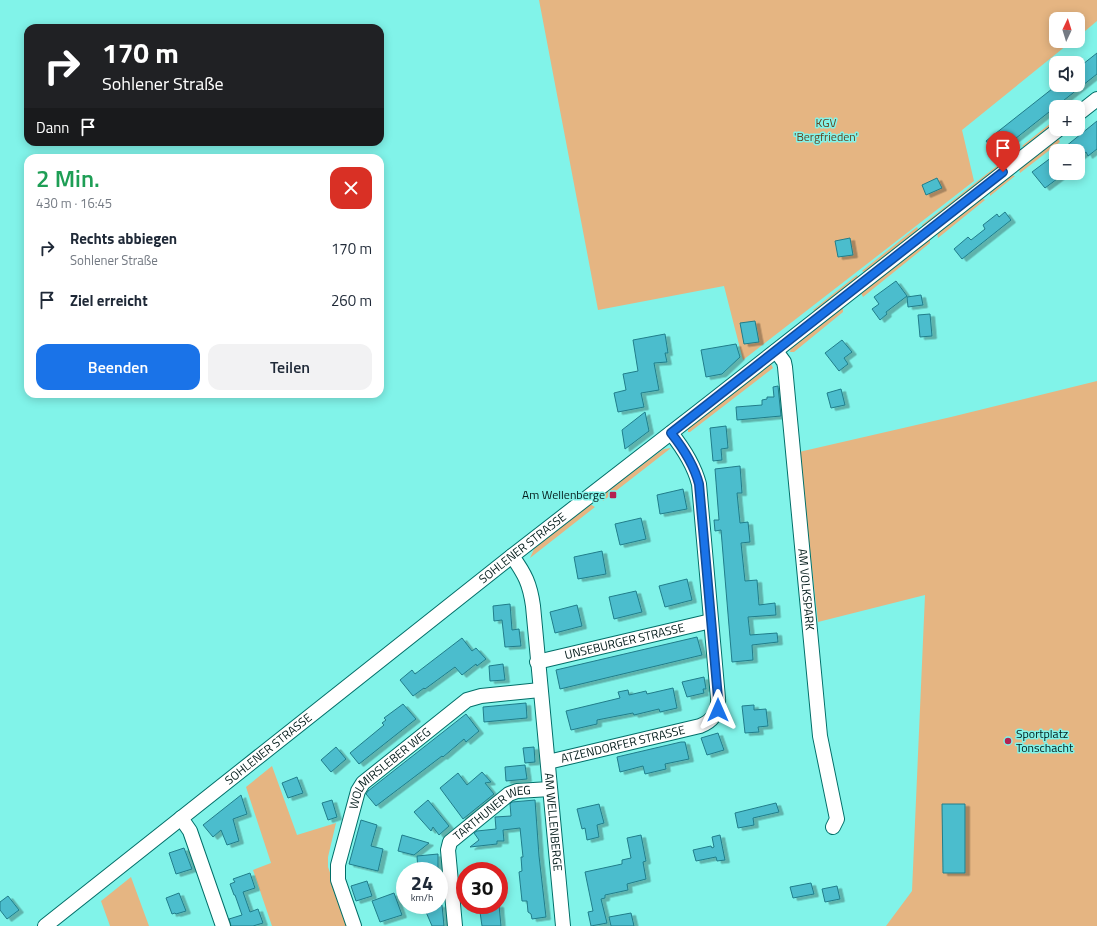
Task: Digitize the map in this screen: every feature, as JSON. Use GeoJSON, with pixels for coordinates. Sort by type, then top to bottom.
{"type":"FeatureCollection","features":[{"type":"Feature","properties":{"kind":"street"},"geometry":{"type":"LineString","coordinates":[[1085,108],[1097,99]]}},
{"type":"Feature","properties":{"kind":"street","name":"SOHLENER STRASSE"},"geometry":{"type":"LineString","coordinates":[[45,926],[512,556],[1050,136]]}},
{"type":"Feature","properties":{"kind":"street","name":"AM VOLKSPARK"},"geometry":{"type":"LineString","coordinates":[[776,351],[784,362],[785,370],[820,736],[838,819],[833,827]]}},
{"type":"Feature","properties":{"kind":"street","name":"ATZENDORFER STRASSE"},"geometry":{"type":"LineString","coordinates":[[548,762],[700,726],[711,720],[717,712],[719,701],[699,484],[691,463],[671,433]]}},
{"type":"Feature","properties":{"kind":"street","name":"AM WELLENBERGE"},"geometry":{"type":"LineString","coordinates":[[512,556],[523,572],[527,581],[533,606],[537,662],[563,926]]}},
{"type":"Feature","properties":{"kind":"street","name":"UNSEBURGER STRASSE"},"geometry":{"type":"LineString","coordinates":[[537,662],[711,621]]}},
{"type":"Feature","properties":{"kind":"street","name":"WOLMIRSLEBER WEG"},"geometry":{"type":"LineString","coordinates":[[354,926],[337,874],[348,826],[361,785],[467,700],[481,696],[540,690]]}},
{"type":"Feature","properties":{"kind":"street","name":"TARTHUNER WEG"},"geometry":{"type":"LineString","coordinates":[[455,926],[448,850],[450,842],[509,794],[550,789]]}},
{"type":"Feature","properties":{"kind":"street"},"geometry":{"type":"LineString","coordinates":[[181,818],[190,831],[223,926]]}},
{"type":"Feature","properties":{"kind":"green space","name":"KGV 'Bergfrieden'"},"geometry":{"type":"Polygon","coordinates":[[[539,0],[1097,0],[1097,21],[1085,31],[1085,12],[1049,12],[1049,48],[1063,48],[1053,56],[1049,56],[1049,60],[962,130],[974,181],[743,360],[724,286],[598,310],[539,0]]]}},
{"type":"Feature","properties":{"kind":"green space"},"geometry":{"type":"Polygon","coordinates":[[[1049,125],[1049,129],[1025,148],[1022,146],[1049,125]]]}},
{"type":"Feature","properties":{"kind":"green space"},"geometry":{"type":"Polygon","coordinates":[[[1058,138],[1060,142],[1057,144],[1050,144],[1058,138]]]}},
{"type":"Feature","properties":{"kind":"green space"},"geometry":{"type":"Polygon","coordinates":[[[1049,145],[1049,151],[1020,173],[1019,169],[1049,145]]]}},
{"type":"Feature","properties":{"kind":"green space"},"geometry":{"type":"Polygon","coordinates":[[[998,165],[1000,168],[923,228],[922,225],[998,165]]]}},
{"type":"Feature","properties":{"kind":"green space"},"geometry":{"type":"Polygon","coordinates":[[[1012,175],[1015,176],[990,196],[990,192],[1012,175]]]}},
{"type":"Feature","properties":{"kind":"green space"},"geometry":{"type":"Polygon","coordinates":[[[982,198],[985,200],[938,238],[937,233],[982,198]]]}},
{"type":"Feature","properties":{"kind":"green space"},"geometry":{"type":"Polygon","coordinates":[[[917,227],[919,231],[866,273],[862,271],[917,227]]]}},
{"type":"Feature","properties":{"kind":"green space"},"geometry":{"type":"Polygon","coordinates":[[[930,239],[930,243],[863,297],[861,293],[930,239]]]}},
{"type":"Feature","properties":{"kind":"green space"},"geometry":{"type":"Polygon","coordinates":[[[857,275],[859,279],[817,312],[813,310],[857,275]]]}},
{"type":"Feature","properties":{"kind":"green space"},"geometry":{"type":"Polygon","coordinates":[[[843,308],[843,312],[794,352],[790,352],[791,348],[843,308]]]}},
{"type":"Feature","properties":{"kind":"green space"},"geometry":{"type":"Polygon","coordinates":[[[771,364],[773,368],[690,432],[688,432],[688,429],[694,422],[771,364]]]}},
{"type":"Feature","properties":{"kind":"green space"},"geometry":{"type":"Polygon","coordinates":[[[1097,381],[1097,926],[886,926],[912,891],[925,595],[818,622],[799,452],[1097,381]]]}},
{"type":"Feature","properties":{"kind":"green space"},"geometry":{"type":"Polygon","coordinates":[[[671,448],[603,501],[601,496],[658,453],[664,449],[671,448]]]}},
{"type":"Feature","properties":{"kind":"green space"},"geometry":{"type":"Polygon","coordinates":[[[590,504],[595,507],[530,558],[535,547],[590,504]]]}},
{"type":"Feature","properties":{"kind":"green space"},"geometry":{"type":"Polygon","coordinates":[[[272,766],[297,835],[336,823],[328,857],[328,867],[349,926],[272,926],[253,870],[271,863],[246,787],[272,766]]]}},
{"type":"Feature","properties":{"kind":"green space"},"geometry":{"type":"Polygon","coordinates":[[[131,877],[149,926],[110,926],[101,901],[131,877]]]}},
{"type":"Feature","properties":{"kind":"building"},"geometry":{"type":"Polygon","coordinates":[[[1097,53],[1097,74],[1085,84],[1085,62],[1097,53]]]}},
{"type":"Feature","properties":{"kind":"building"},"geometry":{"type":"Polygon","coordinates":[[[1049,91],[1074,92],[1064,100],[1049,100],[1049,112],[996,154],[986,141],[1049,91]]]}},
{"type":"Feature","properties":{"kind":"building"},"geometry":{"type":"Polygon","coordinates":[[[1097,121],[1097,149],[1088,156],[1086,152],[1085,153],[1085,144],[1069,144],[1078,136],[1085,136],[1085,131],[1097,121]]]}},
{"type":"Feature","properties":{"kind":"building"},"geometry":{"type":"Polygon","coordinates":[[[1049,159],[1049,180],[1056,180],[1045,188],[1032,172],[1049,159]]]}},
{"type":"Feature","properties":{"kind":"building"},"geometry":{"type":"Polygon","coordinates":[[[937,178],[942,188],[926,195],[922,185],[937,178]]]}},
{"type":"Feature","properties":{"kind":"building"},"geometry":{"type":"Polygon","coordinates":[[[1005,212],[1011,220],[962,259],[954,249],[968,237],[971,240],[985,229],[983,225],[997,214],[999,217],[1005,212]]]}},
{"type":"Feature","properties":{"kind":"building"},"geometry":{"type":"Polygon","coordinates":[[[850,238],[853,255],[838,257],[835,241],[850,238]]]}},
{"type":"Feature","properties":{"kind":"building"},"geometry":{"type":"Polygon","coordinates":[[[896,281],[907,296],[886,312],[887,314],[880,320],[872,309],[879,304],[874,297],[896,281]]]}},
{"type":"Feature","properties":{"kind":"building"},"geometry":{"type":"Polygon","coordinates":[[[921,295],[923,305],[908,307],[907,297],[921,295]]]}},
{"type":"Feature","properties":{"kind":"building"},"geometry":{"type":"Polygon","coordinates":[[[930,314],[932,336],[920,337],[918,315],[930,314]]]}},
{"type":"Feature","properties":{"kind":"building"},"geometry":{"type":"Polygon","coordinates":[[[755,321],[759,342],[744,344],[740,323],[755,321]]]}},
{"type":"Feature","properties":{"kind":"building"},"geometry":{"type":"Polygon","coordinates":[[[665,334],[668,353],[665,353],[667,362],[654,363],[659,390],[641,393],[644,407],[618,412],[614,393],[626,390],[623,374],[638,371],[633,340],[665,334]]]}},
{"type":"Feature","properties":{"kind":"building"},"geometry":{"type":"Polygon","coordinates":[[[842,340],[852,352],[844,358],[848,364],[839,371],[825,353],[842,340]]]}},
{"type":"Feature","properties":{"kind":"building"},"geometry":{"type":"Polygon","coordinates":[[[736,344],[740,357],[722,374],[706,377],[701,350],[736,344]]]}},
{"type":"Feature","properties":{"kind":"building"},"geometry":{"type":"Polygon","coordinates":[[[778,386],[781,416],[737,420],[736,407],[762,405],[762,400],[767,399],[767,397],[774,397],[773,387],[778,386]]]}},
{"type":"Feature","properties":{"kind":"building"},"geometry":{"type":"Polygon","coordinates":[[[841,389],[845,405],[831,408],[827,393],[841,389]]]}},
{"type":"Feature","properties":{"kind":"building"},"geometry":{"type":"Polygon","coordinates":[[[645,412],[649,431],[625,449],[622,430],[645,412]]]}},
{"type":"Feature","properties":{"kind":"building"},"geometry":{"type":"Polygon","coordinates":[[[726,426],[728,448],[721,449],[722,460],[713,461],[710,428],[726,426]]]}},
{"type":"Feature","properties":{"kind":"building"},"geometry":{"type":"Polygon","coordinates":[[[740,466],[742,493],[737,493],[740,523],[748,522],[750,542],[741,543],[745,581],[757,580],[759,605],[775,603],[776,615],[748,617],[750,635],[777,633],[778,642],[752,645],[753,660],[732,662],[721,530],[715,531],[714,520],[719,520],[715,469],[740,466]]]}},
{"type":"Feature","properties":{"kind":"building"},"geometry":{"type":"Polygon","coordinates":[[[683,489],[687,509],[660,514],[657,495],[683,489]]]}},
{"type":"Feature","properties":{"kind":"building"},"geometry":{"type":"Polygon","coordinates":[[[641,518],[646,539],[620,545],[615,524],[641,518]]]}},
{"type":"Feature","properties":{"kind":"building"},"geometry":{"type":"Polygon","coordinates":[[[602,551],[606,574],[578,579],[574,557],[602,551]]]}},
{"type":"Feature","properties":{"kind":"building"},"geometry":{"type":"Polygon","coordinates":[[[687,579],[692,600],[665,607],[659,586],[687,579]]]}},
{"type":"Feature","properties":{"kind":"building"},"geometry":{"type":"Polygon","coordinates":[[[636,591],[642,612],[614,619],[609,597],[636,591]]]}},
{"type":"Feature","properties":{"kind":"building"},"geometry":{"type":"Polygon","coordinates":[[[510,604],[512,630],[519,629],[521,646],[505,647],[502,620],[494,621],[493,606],[510,604]]]}},
{"type":"Feature","properties":{"kind":"building"},"geometry":{"type":"Polygon","coordinates":[[[577,605],[582,626],[555,633],[550,612],[577,605]]]}},
{"type":"Feature","properties":{"kind":"building"},"geometry":{"type":"Polygon","coordinates":[[[697,637],[702,655],[560,689],[556,670],[697,637]]]}},
{"type":"Feature","properties":{"kind":"building"},"geometry":{"type":"Polygon","coordinates":[[[462,638],[472,651],[476,648],[486,659],[477,666],[476,664],[462,675],[455,667],[413,696],[400,680],[412,670],[415,674],[462,638]]]}},
{"type":"Feature","properties":{"kind":"building"},"geometry":{"type":"Polygon","coordinates":[[[503,664],[505,680],[490,681],[489,666],[503,664]]]}},
{"type":"Feature","properties":{"kind":"building"},"geometry":{"type":"Polygon","coordinates":[[[704,677],[706,689],[703,689],[704,693],[687,697],[682,682],[704,677]]]}},
{"type":"Feature","properties":{"kind":"building"},"geometry":{"type":"Polygon","coordinates":[[[673,688],[677,708],[660,712],[659,709],[634,715],[633,713],[597,720],[597,724],[571,730],[566,711],[620,698],[618,692],[628,690],[629,695],[646,691],[647,694],[673,688]]]}},
{"type":"Feature","properties":{"kind":"building"},"geometry":{"type":"Polygon","coordinates":[[[526,703],[527,718],[484,722],[483,707],[526,703]]]}},
{"type":"Feature","properties":{"kind":"building"},"geometry":{"type":"Polygon","coordinates":[[[403,704],[416,719],[359,764],[350,753],[384,725],[382,723],[386,720],[384,718],[403,704]]]}},
{"type":"Feature","properties":{"kind":"building"},"geometry":{"type":"Polygon","coordinates":[[[754,705],[754,710],[766,709],[768,726],[758,727],[759,732],[745,733],[742,706],[754,705]]]}},
{"type":"Feature","properties":{"kind":"building"},"geometry":{"type":"Polygon","coordinates":[[[466,714],[479,731],[466,742],[464,739],[443,757],[442,756],[376,806],[366,794],[368,791],[466,714]]]}},
{"type":"Feature","properties":{"kind":"building"},"geometry":{"type":"Polygon","coordinates":[[[718,733],[724,750],[707,755],[701,738],[718,733]]]}},
{"type":"Feature","properties":{"kind":"building"},"geometry":{"type":"Polygon","coordinates":[[[685,742],[689,759],[665,764],[666,769],[645,774],[643,766],[620,772],[617,757],[685,742]]]}},
{"type":"Feature","properties":{"kind":"building"},"geometry":{"type":"Polygon","coordinates":[[[336,747],[346,759],[331,772],[321,760],[336,747]]]}},
{"type":"Feature","properties":{"kind":"building"},"geometry":{"type":"Polygon","coordinates":[[[534,747],[535,762],[525,763],[523,748],[534,747]]]}},
{"type":"Feature","properties":{"kind":"building"},"geometry":{"type":"Polygon","coordinates":[[[525,765],[527,779],[506,781],[505,767],[525,765]]]}},
{"type":"Feature","properties":{"kind":"building"},"geometry":{"type":"Polygon","coordinates":[[[482,772],[491,782],[485,783],[494,794],[463,819],[440,788],[458,773],[467,785],[482,772]]]}},
{"type":"Feature","properties":{"kind":"building"},"geometry":{"type":"Polygon","coordinates":[[[297,777],[303,793],[288,798],[282,783],[297,777]]]}},
{"type":"Feature","properties":{"kind":"building"},"geometry":{"type":"Polygon","coordinates":[[[241,795],[247,814],[233,819],[239,841],[227,845],[221,830],[213,837],[203,825],[241,795]]]}},
{"type":"Feature","properties":{"kind":"building"},"geometry":{"type":"Polygon","coordinates":[[[332,800],[337,817],[328,820],[322,803],[332,800]]]}},
{"type":"Feature","properties":{"kind":"building"},"geometry":{"type":"Polygon","coordinates":[[[428,800],[449,826],[439,835],[433,827],[431,831],[414,812],[428,800]]]}},
{"type":"Feature","properties":{"kind":"building"},"geometry":{"type":"Polygon","coordinates":[[[535,800],[539,856],[546,917],[532,919],[531,914],[528,912],[527,901],[522,901],[519,872],[522,871],[521,857],[523,857],[520,828],[503,830],[504,841],[497,841],[497,844],[470,847],[479,840],[474,833],[477,831],[496,829],[495,817],[511,816],[510,804],[512,802],[535,800]]]}},
{"type":"Feature","properties":{"kind":"building"},"geometry":{"type":"Polygon","coordinates":[[[776,803],[779,812],[753,818],[754,825],[738,828],[735,813],[776,803]]]}},
{"type":"Feature","properties":{"kind":"building"},"geometry":{"type":"Polygon","coordinates":[[[599,804],[604,823],[597,825],[599,837],[587,840],[585,828],[582,829],[577,809],[599,804]]]}},
{"type":"Feature","properties":{"kind":"building"},"geometry":{"type":"Polygon","coordinates":[[[942,804],[965,804],[965,873],[943,873],[942,804]]]}},
{"type":"Feature","properties":{"kind":"building"},"geometry":{"type":"Polygon","coordinates":[[[361,820],[377,825],[371,846],[383,849],[378,871],[349,864],[361,820]]]}},
{"type":"Feature","properties":{"kind":"building"},"geometry":{"type":"Polygon","coordinates":[[[402,835],[429,843],[414,855],[398,851],[402,835]]]}},
{"type":"Feature","properties":{"kind":"building"},"geometry":{"type":"Polygon","coordinates":[[[641,835],[646,861],[643,862],[646,879],[627,884],[628,890],[605,895],[605,898],[601,899],[607,923],[591,926],[588,912],[593,911],[585,872],[622,864],[622,860],[631,858],[627,838],[641,835]]]}},
{"type":"Feature","properties":{"kind":"building"},"geometry":{"type":"Polygon","coordinates":[[[720,835],[725,860],[717,861],[716,857],[696,861],[693,850],[711,846],[712,848],[714,847],[712,837],[720,835]]]}},
{"type":"Feature","properties":{"kind":"building"},"geometry":{"type":"Polygon","coordinates":[[[184,848],[192,869],[176,874],[169,853],[184,848]]]}},
{"type":"Feature","properties":{"kind":"building"},"geometry":{"type":"Polygon","coordinates":[[[438,854],[438,862],[417,862],[417,856],[438,854]]]}},
{"type":"Feature","properties":{"kind":"building"},"geometry":{"type":"Polygon","coordinates":[[[250,873],[255,888],[243,892],[250,912],[258,909],[263,923],[253,926],[231,926],[229,919],[242,915],[230,884],[235,882],[233,879],[250,873]]]}},
{"type":"Feature","properties":{"kind":"building"},"geometry":{"type":"Polygon","coordinates":[[[367,881],[372,896],[356,901],[351,886],[367,881]]]}},
{"type":"Feature","properties":{"kind":"building"},"geometry":{"type":"Polygon","coordinates":[[[811,883],[814,894],[793,898],[790,887],[811,883]]]}},
{"type":"Feature","properties":{"kind":"building"},"geometry":{"type":"Polygon","coordinates":[[[837,886],[840,899],[825,902],[822,889],[837,886]]]}},
{"type":"Feature","properties":{"kind":"building"},"geometry":{"type":"Polygon","coordinates":[[[179,893],[186,911],[172,914],[166,898],[179,893]]]}},
{"type":"Feature","properties":{"kind":"building"},"geometry":{"type":"Polygon","coordinates":[[[394,893],[396,898],[396,914],[402,915],[380,922],[372,901],[394,893]]]}},
{"type":"Feature","properties":{"kind":"building"},"geometry":{"type":"Polygon","coordinates":[[[8,896],[19,910],[7,919],[0,910],[0,902],[8,896]]]}},
{"type":"Feature","properties":{"kind":"building"},"geometry":{"type":"Polygon","coordinates":[[[631,913],[634,926],[611,926],[609,917],[631,913]]]}},
{"type":"Feature","properties":{"kind":"building"},"geometry":{"type":"Polygon","coordinates":[[[427,914],[443,914],[444,926],[432,926],[427,914]]]}},
{"type":"Feature","properties":{"kind":"building"},"geometry":{"type":"Polygon","coordinates":[[[480,914],[500,914],[501,926],[482,926],[480,914]]]}},
{"type":"Feature","properties":{"kind":"place","name":"Am Wellenberge"},"geometry":{"type":"Point","coordinates":[613,495]}},
{"type":"Feature","properties":{"kind":"place","name":"Sportplatz Tonschacht"},"geometry":{"type":"Point","coordinates":[1008,741]}},
{"type":"Feature","properties":{"kind":"route"},"geometry":{"type":"LineString","coordinates":[[718,710],[719,704],[699,484],[691,463],[671,433],[1003,172]]}}]}
